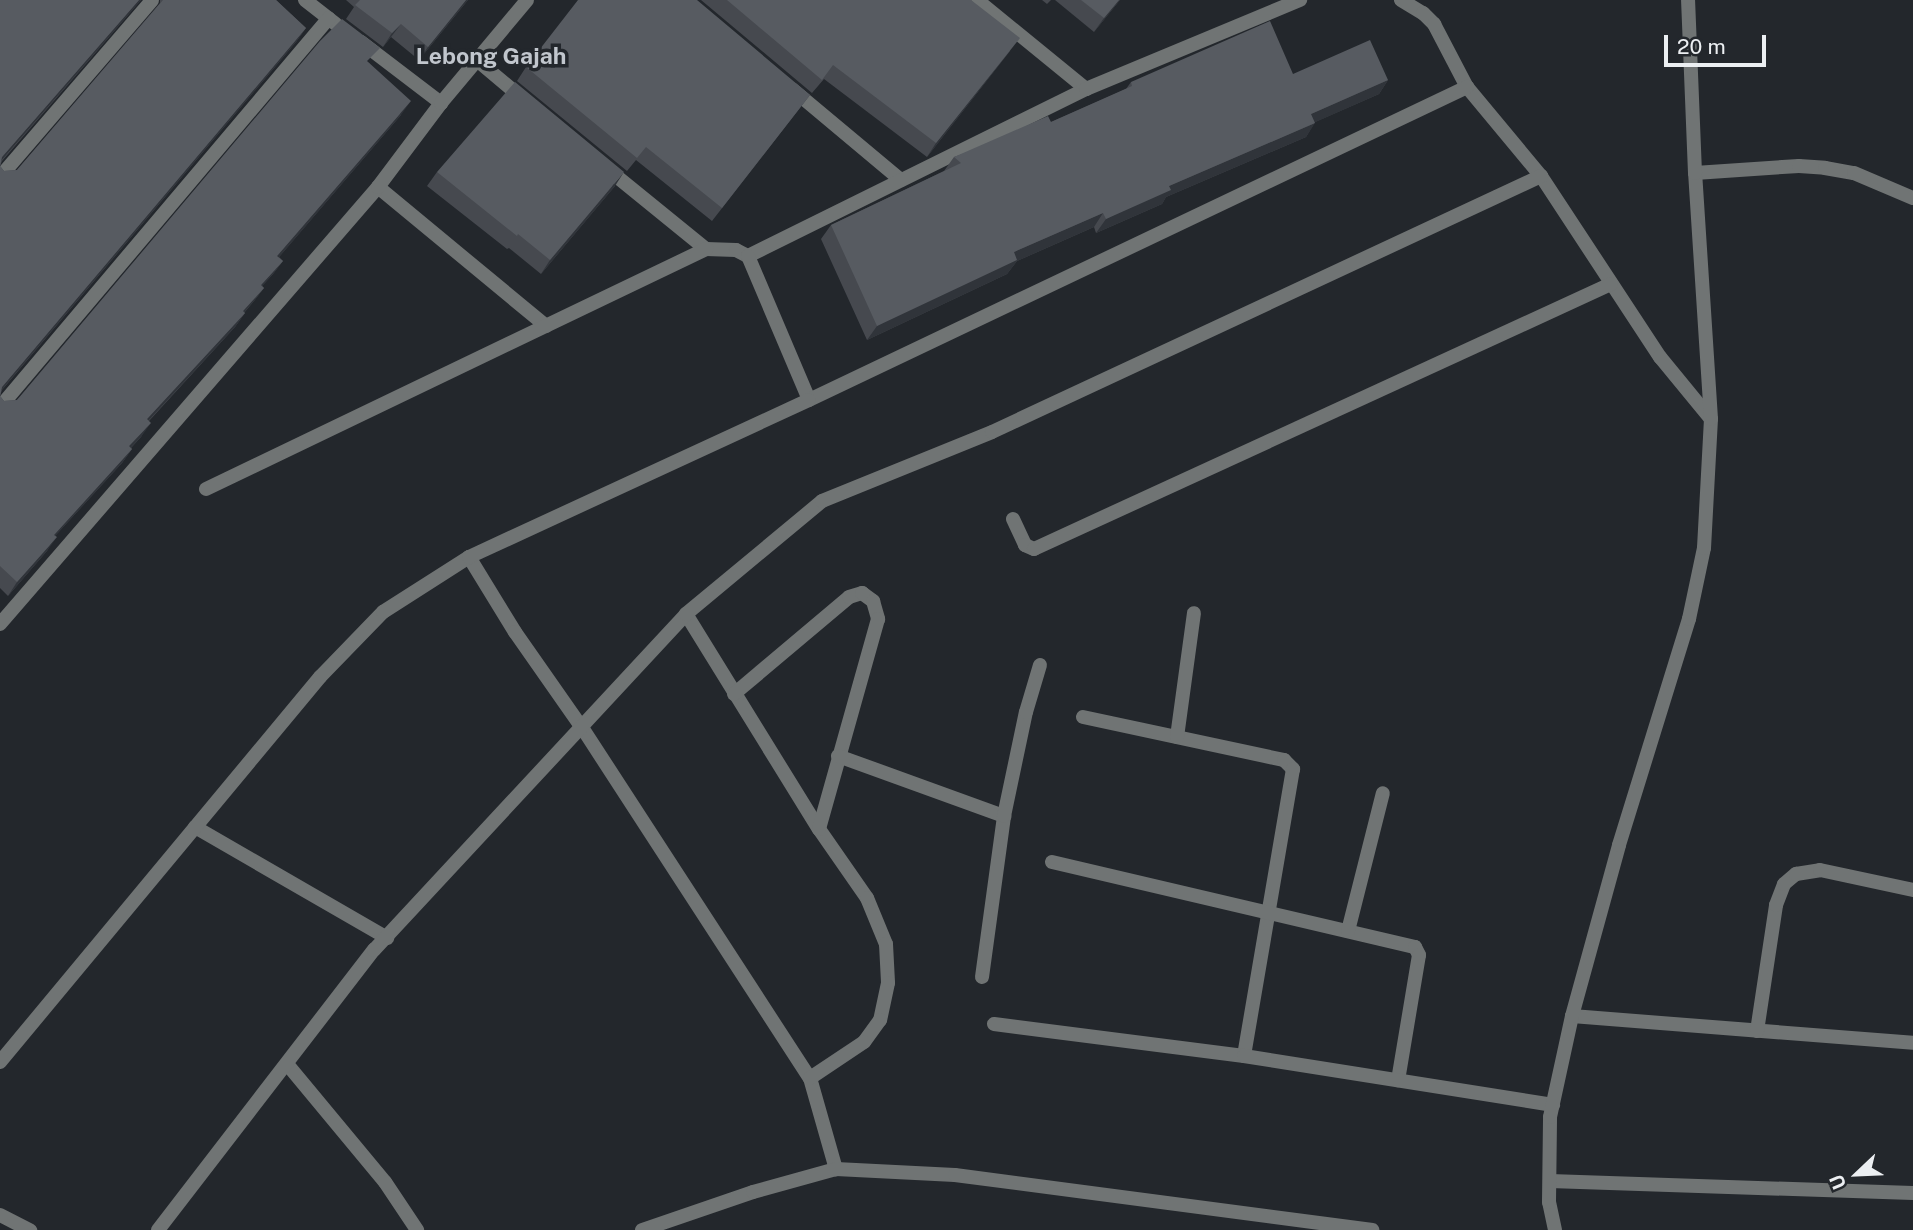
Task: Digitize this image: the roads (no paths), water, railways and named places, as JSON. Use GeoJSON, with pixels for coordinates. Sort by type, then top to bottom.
{"type":"FeatureCollection","features":[{"type":"Feature","properties":{"kind":"street"},"geometry":{"type":"LineString","coordinates":[[0,177],[152,0]]}},
{"type":"Feature","properties":{"kind":"street"},"geometry":{"type":"LineString","coordinates":[[306,0],[441,103]]}},
{"type":"Feature","properties":{"kind":"street"},"geometry":{"type":"LineString","coordinates":[[0,624],[378,187],[441,103],[527,0]]}},
{"type":"Feature","properties":{"kind":"street"},"geometry":{"type":"LineString","coordinates":[[977,0],[1086,89]]}},
{"type":"Feature","properties":{"kind":"street"},"geometry":{"type":"LineString","coordinates":[[748,256],[1086,89],[1300,0]]}},
{"type":"Feature","properties":{"kind":"street"},"geometry":{"type":"LineString","coordinates":[[1401,0],[1423,13],[1434,24],[1466,87],[1541,176],[1670,372],[1711,419]]}},
{"type":"Feature","properties":{"kind":"street"},"geometry":{"type":"LineString","coordinates":[[1555,1230],[1549,1202],[1550,1118],[1572,1016],[1619,845],[1697,588],[1709,495],[1711,419],[1695,173],[1688,0]]}},
{"type":"Feature","properties":{"kind":"street"},"geometry":{"type":"LineString","coordinates":[[0,407],[329,18]]}},
{"type":"Feature","properties":{"kind":"street"},"geometry":{"type":"LineString","coordinates":[[478,61],[530,104]]}},
{"type":"Feature","properties":{"kind":"street"},"geometry":{"type":"LineString","coordinates":[[778,77],[901,180]]}},
{"type":"Feature","properties":{"kind":"street"},"geometry":{"type":"LineString","coordinates":[[0,1062],[352,642],[383,612],[470,557],[809,400],[1466,87]]}},
{"type":"Feature","properties":{"kind":"street"},"geometry":{"type":"LineString","coordinates":[[592,155],[706,249]]}},
{"type":"Feature","properties":{"kind":"street"},"geometry":{"type":"LineString","coordinates":[[1695,173],[1798,166],[1825,168],[1854,173],[1913,198]]}},
{"type":"Feature","properties":{"kind":"street"},"geometry":{"type":"LineString","coordinates":[[158,1230],[387,938],[583,729],[686,614],[811,509],[834,495],[992,432],[1541,176]]}},
{"type":"Feature","properties":{"kind":"street"},"geometry":{"type":"LineString","coordinates":[[378,187],[546,326]]}},
{"type":"Feature","properties":{"kind":"street"},"geometry":{"type":"LineString","coordinates":[[206,489],[706,249],[736,250],[748,256],[809,400]]}},
{"type":"Feature","properties":{"kind":"street"},"geometry":{"type":"LineString","coordinates":[[1013,519],[1025,545],[1034,549],[1611,284]]}},
{"type":"Feature","properties":{"kind":"street"},"geometry":{"type":"LineString","coordinates":[[470,557],[515,632],[583,729],[810,1078],[836,1169]]}},
{"type":"Feature","properties":{"kind":"street"},"geometry":{"type":"LineString","coordinates":[[734,694],[849,597],[862,593],[869,595],[877,609],[878,620],[819,829]]}},
{"type":"Feature","properties":{"kind":"street"},"geometry":{"type":"LineString","coordinates":[[1177,737],[1194,613]]}},
{"type":"Feature","properties":{"kind":"street"},"geometry":{"type":"LineString","coordinates":[[686,614],[819,829],[867,898],[881,926],[887,952],[888,983],[883,1012],[864,1042],[810,1078]]}},
{"type":"Feature","properties":{"kind":"street"},"geometry":{"type":"LineString","coordinates":[[982,977],[1004,816],[1026,712],[1040,665]]}},
{"type":"Feature","properties":{"kind":"street"},"geometry":{"type":"LineString","coordinates":[[1083,717],[1284,760],[1293,769],[1244,1055]]}},
{"type":"Feature","properties":{"kind":"street"},"geometry":{"type":"LineString","coordinates":[[838,756],[1004,816]]}},
{"type":"Feature","properties":{"kind":"street"},"geometry":{"type":"LineString","coordinates":[[1348,931],[1383,793]]}},
{"type":"Feature","properties":{"kind":"street"},"geometry":{"type":"LineString","coordinates":[[195,827],[387,938]]}},
{"type":"Feature","properties":{"kind":"street"},"geometry":{"type":"LineString","coordinates":[[1052,862],[1269,915],[1415,947],[1419,955],[1398,1080]]}},
{"type":"Feature","properties":{"kind":"street"},"geometry":{"type":"LineString","coordinates":[[1757,1031],[1776,905],[1784,884],[1796,874],[1820,870],[1913,890]]}},
{"type":"Feature","properties":{"kind":"street"},"geometry":{"type":"LineString","coordinates":[[1572,1016],[1913,1043]]}},
{"type":"Feature","properties":{"kind":"street"},"geometry":{"type":"LineString","coordinates":[[994,1024],[1244,1055],[1553,1105]]}},
{"type":"Feature","properties":{"kind":"street"},"geometry":{"type":"LineString","coordinates":[[287,1064],[385,1182],[417,1230]]}},
{"type":"Feature","properties":{"kind":"street"},"geometry":{"type":"LineString","coordinates":[[642,1230],[741,1196],[836,1169],[955,1175],[1372,1230]]}},
{"type":"Feature","properties":{"kind":"street"},"geometry":{"type":"LineString","coordinates":[[1550,1181],[1913,1193]]}},
{"type":"Feature","properties":{"kind":"street"},"geometry":{"type":"LineString","coordinates":[[0,1215],[30,1230]]}},
{"type":"Feature","properties":{"kind":"district","name":"Lebong Gajah"},"geometry":{"type":"Point","coordinates":[491,56]}}]}
